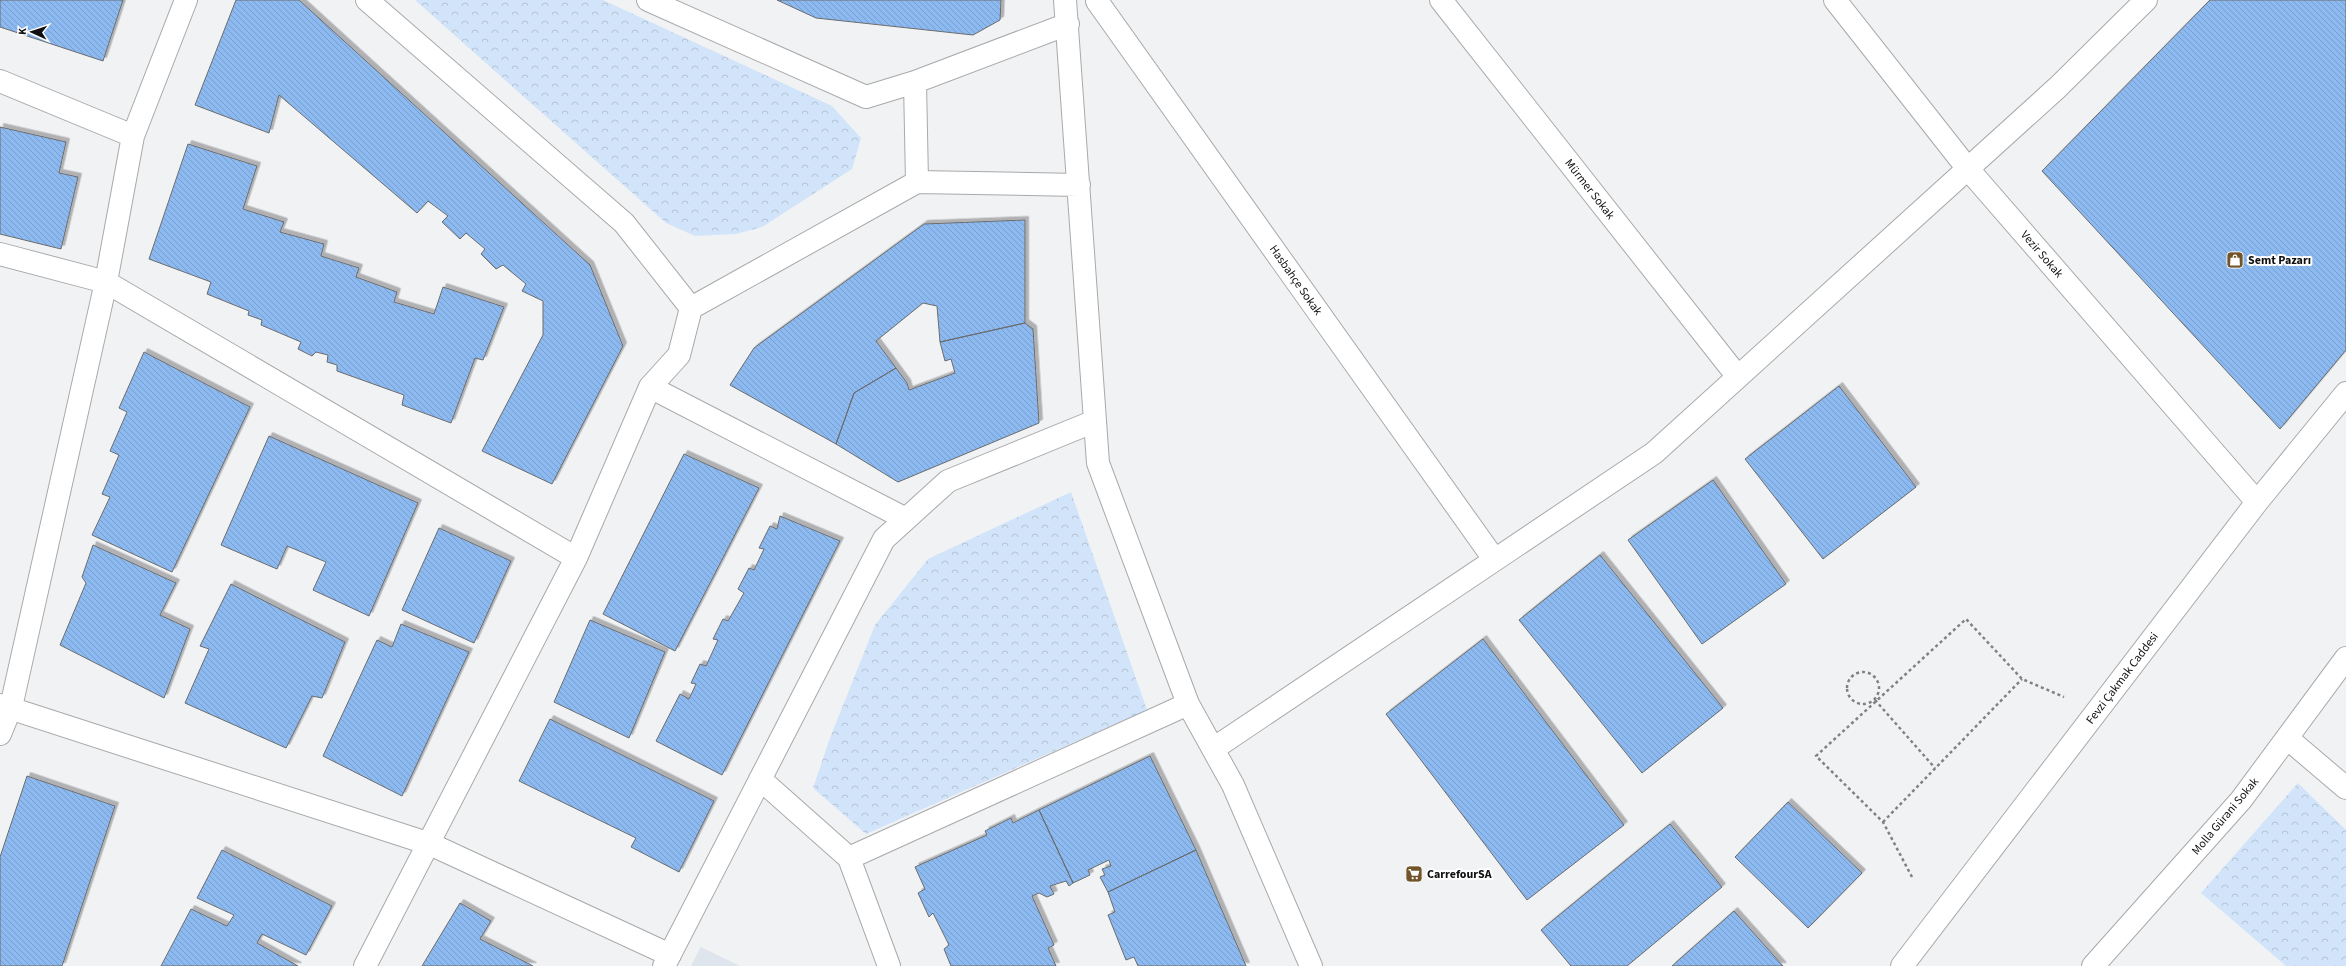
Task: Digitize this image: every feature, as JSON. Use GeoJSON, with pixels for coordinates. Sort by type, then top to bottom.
{"type":"FeatureCollection","features":[{"type":"Feature","properties":{"kind":"street"},"geometry":{"type":"LineString","coordinates":[[0,734],[5,706],[106,282],[134,136],[186,0]]}},
{"type":"Feature","properties":{"kind":"street"},"geometry":{"type":"LineString","coordinates":[[367,0],[624,223],[691,308]]}},
{"type":"Feature","properties":{"kind":"street"},"geometry":{"type":"LineString","coordinates":[[648,0],[866,96],[915,82],[1068,24]]}},
{"type":"Feature","properties":{"kind":"street"},"geometry":{"type":"LineString","coordinates":[[1098,0],[1065,0],[1068,24],[1098,463],[1188,704],[1233,784],[1311,966]]}},
{"type":"Feature","properties":{"kind":"street","name":"Hasbahçe Sokak"},"geometry":{"type":"LineString","coordinates":[[1098,0],[1494,560]]}},
{"type":"Feature","properties":{"kind":"street","name":"Mürmer Sokak"},"geometry":{"type":"LineString","coordinates":[[1441,0],[1738,377]]}},
{"type":"Feature","properties":{"kind":"street","name":"Vezir Sokak"},"geometry":{"type":"LineString","coordinates":[[1835,0],[1968,169],[2257,502]]}},
{"type":"Feature","properties":{"kind":"street"},"geometry":{"type":"LineString","coordinates":[[1213,750],[1654,453],[2058,87],[2146,0]]}},
{"type":"Feature","properties":{"kind":"street"},"geometry":{"type":"LineString","coordinates":[[0,81],[134,136]]}},
{"type":"Feature","properties":{"kind":"street"},"geometry":{"type":"LineString","coordinates":[[915,82],[917,182]]}},
{"type":"Feature","properties":{"kind":"street"},"geometry":{"type":"LineString","coordinates":[[365,966],[430,844],[576,558],[650,387],[679,355],[691,308],[917,182],[1079,185]]}},
{"type":"Feature","properties":{"kind":"street"},"geometry":{"type":"LineString","coordinates":[[0,254],[106,282],[576,558]]}},
{"type":"Feature","properties":{"kind":"street"},"geometry":{"type":"LineString","coordinates":[[650,387],[906,519]]}},
{"type":"Feature","properties":{"kind":"street","name":"Fevzi Çakmak Caddesi"},"geometry":{"type":"LineString","coordinates":[[1902,966],[2257,502],[2346,393]]}},
{"type":"Feature","properties":{"kind":"street"},"geometry":{"type":"LineString","coordinates":[[5,706],[430,844],[667,961],[884,539],[948,481],[1095,421]]}},
{"type":"Feature","properties":{"kind":"street","name":"Molla Gürani Sokak"},"geometry":{"type":"LineString","coordinates":[[2093,966],[2241,800],[2346,658]]}},
{"type":"Feature","properties":{"kind":"street"},"geometry":{"type":"LineString","coordinates":[[849,858],[1188,704]]}},
{"type":"Feature","properties":{"kind":"street"},"geometry":{"type":"LineString","coordinates":[[2287,738],[2346,788]]}},
{"type":"Feature","properties":{"kind":"street"},"geometry":{"type":"LineString","coordinates":[[760,779],[849,858],[889,966]]}},
{"type":"Feature","properties":{"kind":"path"},"geometry":{"type":"LineString","coordinates":[[1912,877],[1882,822],[1816,756],[1875,700],[1966,619],[2022,679],[2064,697]]}},
{"type":"Feature","properties":{"kind":"path"},"geometry":{"type":"LineString","coordinates":[[1861,672],[1868,672],[1876,679],[1879,690],[1875,700],[1865,705],[1855,703],[1851,700],[1846,691],[1851,676],[1861,672]]}},
{"type":"Feature","properties":{"kind":"path"},"geometry":{"type":"LineString","coordinates":[[1882,822],[2022,679]]}},
{"type":"Feature","properties":{"kind":"path"},"geometry":{"type":"LineString","coordinates":[[1875,700],[1935,768]]}},
{"type":"Feature","properties":{"kind":"shaded area"},"geometry":{"type":"Polygon","coordinates":[[[701,947],[740,966],[691,966],[701,947]]]}},
{"type":"Feature","properties":{"kind":"green space"},"geometry":{"type":"Polygon","coordinates":[[[415,0],[603,0],[832,106],[861,138],[852,169],[762,227],[736,234],[695,236],[666,223],[415,0]]]}},
{"type":"Feature","properties":{"kind":"green space"},"geometry":{"type":"Polygon","coordinates":[[[1071,492],[1147,710],[866,834],[813,788],[830,738],[875,625],[928,559],[1071,492]]]}},
{"type":"Feature","properties":{"kind":"green space"},"geometry":{"type":"Polygon","coordinates":[[[2298,783],[2346,830],[2346,966],[2286,966],[2201,893],[2298,783]]]}},
{"type":"Feature","properties":{"kind":"building"},"geometry":{"type":"Polygon","coordinates":[[[0,0],[123,0],[103,61],[0,27],[0,0]]]}},
{"type":"Feature","properties":{"kind":"building"},"geometry":{"type":"Polygon","coordinates":[[[236,0],[299,0],[590,265],[623,346],[552,484],[482,451],[543,335],[543,301],[522,291],[526,284],[503,265],[496,269],[481,254],[485,249],[466,233],[460,239],[442,222],[448,216],[428,201],[417,213],[279,95],[269,133],[195,105],[236,0]]]}},
{"type":"Feature","properties":{"kind":"building"},"geometry":{"type":"Polygon","coordinates":[[[777,0],[1001,0],[1000,20],[973,35],[816,18],[777,0]]]}},
{"type":"Feature","properties":{"kind":"building","name":"Semt Pazarı"},"geometry":{"type":"Polygon","coordinates":[[[2210,0],[2346,0],[2346,350],[2280,429],[2042,171],[2210,0]]]}},
{"type":"Feature","properties":{"kind":"building"},"geometry":{"type":"Polygon","coordinates":[[[0,127],[66,142],[59,173],[78,177],[61,249],[0,234],[0,127]]]}},
{"type":"Feature","properties":{"kind":"building"},"geometry":{"type":"Polygon","coordinates":[[[188,144],[257,166],[243,209],[284,222],[280,232],[324,244],[321,256],[359,268],[356,277],[397,292],[394,302],[434,314],[443,287],[504,307],[483,360],[475,358],[451,423],[402,405],[404,395],[337,371],[337,365],[327,362],[328,355],[316,352],[312,356],[298,349],[301,342],[261,325],[262,320],[248,315],[249,311],[207,294],[211,282],[149,259],[188,144]]]}},
{"type":"Feature","properties":{"kind":"building"},"geometry":{"type":"Polygon","coordinates":[[[1025,220],[1025,323],[940,342],[937,306],[923,303],[876,341],[896,368],[854,393],[836,444],[730,385],[754,348],[924,224],[1025,220]]]}},
{"type":"Feature","properties":{"kind":"building"},"geometry":{"type":"Polygon","coordinates":[[[1025,323],[1033,329],[1039,423],[898,482],[836,444],[854,393],[896,368],[907,383],[909,390],[955,373],[951,359],[945,361],[940,342],[1025,323]]]}},
{"type":"Feature","properties":{"kind":"building"},"geometry":{"type":"Polygon","coordinates":[[[144,352],[250,407],[172,572],[92,535],[110,497],[102,494],[119,455],[110,451],[127,412],[119,408],[144,352]]]}},
{"type":"Feature","properties":{"kind":"building"},"geometry":{"type":"Polygon","coordinates":[[[1839,386],[1916,487],[1823,559],[1745,459],[1839,386]]]}},
{"type":"Feature","properties":{"kind":"building"},"geometry":{"type":"Polygon","coordinates":[[[269,436],[418,503],[369,616],[313,590],[326,562],[287,546],[277,569],[221,545],[269,436]]]}},
{"type":"Feature","properties":{"kind":"building"},"geometry":{"type":"Polygon","coordinates":[[[684,454],[759,488],[675,651],[603,614],[684,454]]]}},
{"type":"Feature","properties":{"kind":"building"},"geometry":{"type":"Polygon","coordinates":[[[1713,480],[1786,584],[1702,644],[1628,540],[1713,480]]]}},
{"type":"Feature","properties":{"kind":"building"},"geometry":{"type":"Polygon","coordinates":[[[780,516],[840,541],[722,775],[656,741],[680,694],[689,699],[696,684],[691,683],[700,664],[706,666],[718,640],[713,639],[723,619],[728,621],[744,593],[738,589],[749,568],[754,570],[764,549],[759,548],[770,526],[777,529],[780,516]]]}},
{"type":"Feature","properties":{"kind":"building"},"geometry":{"type":"Polygon","coordinates":[[[439,528],[511,561],[474,643],[402,610],[439,528]]]}},
{"type":"Feature","properties":{"kind":"building"},"geometry":{"type":"Polygon","coordinates":[[[93,545],[176,583],[160,615],[190,629],[164,698],[60,645],[86,583],[82,577],[93,545]]]}},
{"type":"Feature","properties":{"kind":"building"},"geometry":{"type":"Polygon","coordinates":[[[1600,555],[1723,708],[1642,773],[1519,620],[1600,555]]]}},
{"type":"Feature","properties":{"kind":"building"},"geometry":{"type":"Polygon","coordinates":[[[231,584],[345,642],[322,698],[312,696],[286,748],[185,703],[209,649],[200,646],[231,584]]]}},
{"type":"Feature","properties":{"kind":"building"},"geometry":{"type":"Polygon","coordinates":[[[590,620],[665,652],[629,738],[554,702],[590,620]]]}},
{"type":"Feature","properties":{"kind":"building"},"geometry":{"type":"Polygon","coordinates":[[[401,624],[469,652],[402,796],[323,756],[377,640],[392,647],[401,624]]]}},
{"type":"Feature","properties":{"kind":"building"},"geometry":{"type":"Polygon","coordinates":[[[1483,639],[1624,825],[1527,900],[1386,714],[1483,639]]]}},
{"type":"Feature","properties":{"kind":"building"},"geometry":{"type":"Polygon","coordinates":[[[550,719],[714,801],[679,872],[631,847],[636,838],[519,781],[550,719]]]}},
{"type":"Feature","properties":{"kind":"building"},"geometry":{"type":"Polygon","coordinates":[[[1150,756],[1196,850],[1108,892],[1100,877],[1105,875],[1102,869],[1111,866],[1109,860],[1088,870],[1090,875],[1073,883],[1039,810],[1150,756]]]}},
{"type":"Feature","properties":{"kind":"building"},"geometry":{"type":"Polygon","coordinates":[[[27,776],[115,806],[62,966],[0,966],[0,857],[27,776]]]}},
{"type":"Feature","properties":{"kind":"building"},"geometry":{"type":"Polygon","coordinates":[[[1788,802],[1862,873],[1808,928],[1735,857],[1788,802]]]}},
{"type":"Feature","properties":{"kind":"building"},"geometry":{"type":"Polygon","coordinates":[[[1039,810],[1073,883],[1069,886],[1066,881],[1050,886],[1054,894],[1047,897],[1039,893],[1032,896],[1054,945],[1048,948],[1056,966],[951,966],[944,949],[949,945],[933,913],[929,917],[918,893],[925,889],[915,867],[987,835],[985,831],[1011,818],[1013,823],[1039,810]]]}},
{"type":"Feature","properties":{"kind":"building"},"geometry":{"type":"Polygon","coordinates":[[[1670,824],[1722,887],[1627,966],[1571,966],[1541,930],[1670,824]]]}},
{"type":"Feature","properties":{"kind":"building"},"geometry":{"type":"Polygon","coordinates":[[[222,850],[332,906],[306,955],[262,934],[257,943],[298,966],[161,966],[191,909],[227,926],[234,915],[197,898],[222,850]]]}},
{"type":"Feature","properties":{"kind":"building"},"geometry":{"type":"Polygon","coordinates":[[[1196,850],[1246,966],[1138,966],[1134,957],[1126,960],[1108,915],[1115,912],[1108,892],[1196,850]]]}},
{"type":"Feature","properties":{"kind":"building"},"geometry":{"type":"Polygon","coordinates":[[[460,903],[491,921],[480,939],[533,966],[422,966],[460,903]]]}},
{"type":"Feature","properties":{"kind":"building"},"geometry":{"type":"Polygon","coordinates":[[[1734,911],[1783,966],[1672,966],[1734,911]]]}},
{"type":"Feature","properties":{"kind":"place","name":"Semt Pazarı"},"geometry":{"type":"Point","coordinates":[2235,260]}},
{"type":"Feature","properties":{"kind":"place","name":"CarrefourSA"},"geometry":{"type":"Point","coordinates":[1414,874]}}]}
